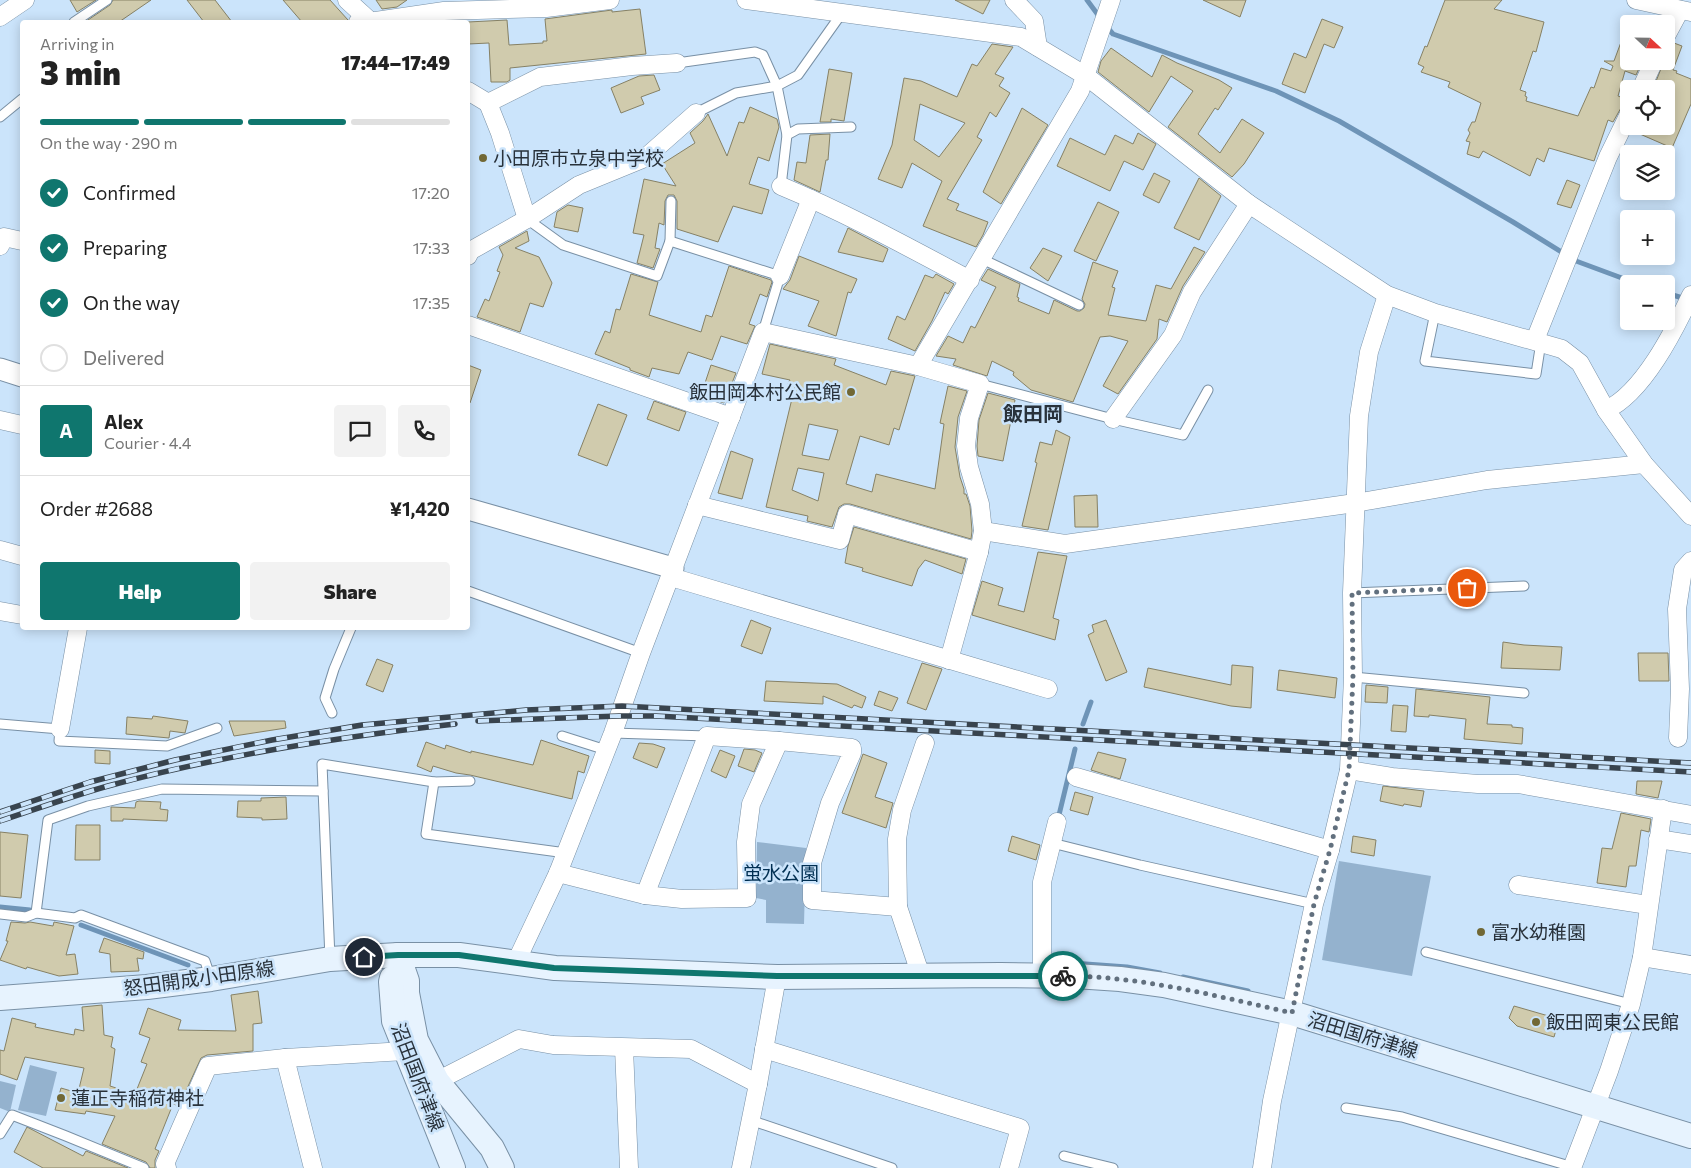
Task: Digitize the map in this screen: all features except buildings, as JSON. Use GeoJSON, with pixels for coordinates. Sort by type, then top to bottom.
{"type":"FeatureCollection","features":[{"type":"Feature","properties":{"kind":"main road","name":"怒田開成小田原線"},"geometry":{"type":"LineString","coordinates":[[0,998],[147,987],[211,979],[330,959],[398,955]]}},
{"type":"Feature","properties":{"kind":"main road","name":"沼田国府津線"},"geometry":{"type":"LineString","coordinates":[[398,955],[459,955],[554,968],[777,976],[1042,976],[1098,977],[1143,981],[1292,1013],[1691,1136]]}},
{"type":"Feature","properties":{"kind":"main road","name":"沼田国府津線"},"geometry":{"type":"LineString","coordinates":[[398,955],[391,982],[394,1021],[453,1168]]}},
{"type":"Feature","properties":{"kind":"main road","name":"沼田国府津線"},"geometry":{"type":"LineString","coordinates":[[398,955],[407,981],[407,993],[416,1040],[437,1081],[492,1148],[502,1168]]}},
{"type":"Feature","properties":{"kind":"street"},"geometry":{"type":"LineString","coordinates":[[0,17],[25,0]]}},
{"type":"Feature","properties":{"kind":"street"},"geometry":{"type":"LineString","coordinates":[[347,0],[364,20]]}},
{"type":"Feature","properties":{"kind":"street"},"geometry":{"type":"LineString","coordinates":[[380,20],[444,11],[546,8],[610,0]]}},
{"type":"Feature","properties":{"kind":"street"},"geometry":{"type":"LineString","coordinates":[[746,0],[1006,35],[1021,38],[1038,47],[1086,76],[1249,204],[1387,295],[1435,313],[1562,349],[1580,362],[1606,410],[1644,464],[1691,516]]}},
{"type":"Feature","properties":{"kind":"street"},"geometry":{"type":"LineString","coordinates":[[1014,0],[1034,21],[1038,47]]}},
{"type":"Feature","properties":{"kind":"street"},"geometry":{"type":"LineString","coordinates":[[1636,0],[1685,11],[1675,24]]}},
{"type":"Feature","properties":{"kind":"street"},"geometry":{"type":"LineString","coordinates":[[918,366],[1080,92],[1111,1]]}},
{"type":"Feature","properties":{"kind":"street"},"geometry":{"type":"LineString","coordinates":[[488,103],[540,77],[632,66],[677,63]]}},
{"type":"Feature","properties":{"kind":"street"},"geometry":{"type":"LineString","coordinates":[[470,92],[488,103],[500,133],[527,219]]}},
{"type":"Feature","properties":{"kind":"street"},"geometry":{"type":"LineString","coordinates":[[470,251],[527,219],[578,185],[645,158],[696,113]]}},
{"type":"Feature","properties":{"kind":"street"},"geometry":{"type":"LineString","coordinates":[[1538,341],[1571,248],[1620,132]]}},
{"type":"Feature","properties":{"kind":"street"},"geometry":{"type":"LineString","coordinates":[[781,186],[812,199],[970,280]]}},
{"type":"Feature","properties":{"kind":"street"},"geometry":{"type":"LineString","coordinates":[[780,276],[812,199]]}},
{"type":"Feature","properties":{"kind":"street"},"geometry":{"type":"LineString","coordinates":[[1113,419],[1173,335],[1192,292],[1249,204]]}},
{"type":"Feature","properties":{"kind":"street"},"geometry":{"type":"LineString","coordinates":[[0,246],[4,237],[20,241]]}},
{"type":"Feature","properties":{"kind":"street"},"geometry":{"type":"LineString","coordinates":[[1262,1168],[1272,1101],[1314,904],[1330,850],[1349,770],[1353,676],[1352,593],[1359,416],[1369,352],[1387,295]]}},
{"type":"Feature","properties":{"kind":"street"},"geometry":{"type":"LineString","coordinates":[[1606,410],[1618,404],[1645,376],[1686,313]]}},
{"type":"Feature","properties":{"kind":"street"},"geometry":{"type":"LineString","coordinates":[[470,326],[731,417]]}},
{"type":"Feature","properties":{"kind":"street"},"geometry":{"type":"LineString","coordinates":[[516,962],[566,853],[613,733],[641,653],[763,332],[918,366],[980,384],[969,418],[966,446],[969,467],[980,504],[983,530],[979,552],[949,660]]}},
{"type":"Feature","properties":{"kind":"street"},"geometry":{"type":"LineString","coordinates":[[0,369],[20,375]]}},
{"type":"Feature","properties":{"kind":"street"},"geometry":{"type":"LineString","coordinates":[[0,420],[20,425]]}},
{"type":"Feature","properties":{"kind":"street"},"geometry":{"type":"LineString","coordinates":[[983,530],[1065,544],[1355,503],[1487,480],[1644,464]]}},
{"type":"Feature","properties":{"kind":"street"},"geometry":{"type":"LineString","coordinates":[[697,504],[840,540],[847,514],[979,552]]}},
{"type":"Feature","properties":{"kind":"street"},"geometry":{"type":"LineString","coordinates":[[470,510],[949,660],[1048,689]]}},
{"type":"Feature","properties":{"kind":"street"},"geometry":{"type":"LineString","coordinates":[[0,550],[20,555]]}},
{"type":"Feature","properties":{"kind":"street"},"geometry":{"type":"LineString","coordinates":[[1678,738],[1680,689],[1677,609],[1683,570],[1691,561]]}},
{"type":"Feature","properties":{"kind":"street"},"geometry":{"type":"LineString","coordinates":[[0,611],[20,614]]}},
{"type":"Feature","properties":{"kind":"street"},"geometry":{"type":"LineString","coordinates":[[60,729],[78,630]]}},
{"type":"Feature","properties":{"kind":"street"},"geometry":{"type":"LineString","coordinates":[[645,895],[707,736],[852,748],[852,753],[830,803],[812,863],[812,900],[898,907]]}},
{"type":"Feature","properties":{"kind":"street"},"geometry":{"type":"LineString","coordinates":[[558,873],[645,895],[682,899],[747,898],[746,842],[751,804],[779,741]]}},
{"type":"Feature","properties":{"kind":"street"},"geometry":{"type":"LineString","coordinates":[[921,976],[898,907],[897,839],[902,810],[925,743]]}},
{"type":"Feature","properties":{"kind":"street"},"geometry":{"type":"LineString","coordinates":[[1349,770],[1392,777],[1478,784],[1518,784],[1691,814]]}},
{"type":"Feature","properties":{"kind":"street"},"geometry":{"type":"LineString","coordinates":[[1076,777],[1330,850]]}},
{"type":"Feature","properties":{"kind":"street"},"geometry":{"type":"LineString","coordinates":[[1572,1168],[1609,1071],[1631,1004],[1642,957],[1663,809]]}},
{"type":"Feature","properties":{"kind":"street"},"geometry":{"type":"LineString","coordinates":[[1042,976],[1042,882],[1056,822]]}},
{"type":"Feature","properties":{"kind":"street"},"geometry":{"type":"LineString","coordinates":[[1658,839],[1691,844]]}},
{"type":"Feature","properties":{"kind":"street"},"geometry":{"type":"LineString","coordinates":[[1518,885],[1648,905]]}},
{"type":"Feature","properties":{"kind":"street"},"geometry":{"type":"LineString","coordinates":[[1642,957],[1691,964]]}},
{"type":"Feature","properties":{"kind":"street"},"geometry":{"type":"LineString","coordinates":[[741,1168],[777,976]]}},
{"type":"Feature","properties":{"kind":"street"},"geometry":{"type":"LineString","coordinates":[[437,1081],[519,1039],[553,1046],[691,1049],[758,1084]]}},
{"type":"Feature","properties":{"kind":"street"},"geometry":{"type":"LineString","coordinates":[[624,1048],[629,1168]]}},
{"type":"Feature","properties":{"kind":"street"},"geometry":{"type":"LineString","coordinates":[[764,1049],[1020,1128],[1009,1168]]}},
{"type":"Feature","properties":{"kind":"street"},"geometry":{"type":"LineString","coordinates":[[167,1168],[165,1164],[208,1066],[285,1058],[405,1050]]}},
{"type":"Feature","properties":{"kind":"street"},"geometry":{"type":"LineString","coordinates":[[285,1058],[313,1168]]}},
{"type":"Feature","properties":{"kind":"lane"},"geometry":{"type":"LineString","coordinates":[[77,20],[107,0]]}},
{"type":"Feature","properties":{"kind":"lane"},"geometry":{"type":"LineString","coordinates":[[696,113],[736,93],[777,86],[798,74],[842,13]]}},
{"type":"Feature","properties":{"kind":"lane"},"geometry":{"type":"LineString","coordinates":[[677,63],[755,52],[763,55],[777,86],[787,135],[781,186]]}},
{"type":"Feature","properties":{"kind":"lane"},"geometry":{"type":"LineString","coordinates":[[0,117],[20,101]]}},
{"type":"Feature","properties":{"kind":"lane"},"geometry":{"type":"LineString","coordinates":[[787,135],[798,129],[851,127]]}},
{"type":"Feature","properties":{"kind":"lane"},"geometry":{"type":"LineString","coordinates":[[527,219],[563,245],[657,276],[670,241],[671,201]]}},
{"type":"Feature","properties":{"kind":"lane"},"geometry":{"type":"LineString","coordinates":[[670,241],[780,276],[763,332]]}},
{"type":"Feature","properties":{"kind":"lane"},"geometry":{"type":"LineString","coordinates":[[982,259],[1080,305]]}},
{"type":"Feature","properties":{"kind":"lane"},"geometry":{"type":"LineString","coordinates":[[1435,313],[1425,361],[1536,374],[1538,341]]}},
{"type":"Feature","properties":{"kind":"lane"},"geometry":{"type":"LineString","coordinates":[[980,384],[1113,419],[1183,435],[1208,390]]}},
{"type":"Feature","properties":{"kind":"lane"},"geometry":{"type":"LineString","coordinates":[[1352,593],[1524,586]]}},
{"type":"Feature","properties":{"kind":"lane"},"geometry":{"type":"LineString","coordinates":[[470,592],[641,653]]}},
{"type":"Feature","properties":{"kind":"lane"},"geometry":{"type":"LineString","coordinates":[[332,713],[325,698],[334,669],[350,630]]}},
{"type":"Feature","properties":{"kind":"lane"},"geometry":{"type":"LineString","coordinates":[[1353,676],[1524,693]]}},
{"type":"Feature","properties":{"kind":"lane"},"geometry":{"type":"LineString","coordinates":[[0,724],[60,729],[59,741],[167,746],[217,728]]}},
{"type":"Feature","properties":{"kind":"lane"},"geometry":{"type":"LineString","coordinates":[[613,733],[707,736]]}},
{"type":"Feature","properties":{"kind":"lane"},"geometry":{"type":"LineString","coordinates":[[562,736],[606,750]]}},
{"type":"Feature","properties":{"kind":"lane"},"geometry":{"type":"LineString","coordinates":[[330,959],[322,764],[434,782],[470,780]]}},
{"type":"Feature","properties":{"kind":"lane"},"geometry":{"type":"LineString","coordinates":[[434,782],[426,834],[566,853]]}},
{"type":"Feature","properties":{"kind":"lane"},"geometry":{"type":"LineString","coordinates":[[36,913],[48,820],[88,806],[162,789],[323,791]]}},
{"type":"Feature","properties":{"kind":"lane"},"geometry":{"type":"LineString","coordinates":[[1052,843],[1314,904]]}},
{"type":"Feature","properties":{"kind":"lane"},"geometry":{"type":"LineString","coordinates":[[0,914],[26,917],[36,913],[75,918],[82,915],[205,961],[211,979]]}},
{"type":"Feature","properties":{"kind":"lane"},"geometry":{"type":"LineString","coordinates":[[1426,952],[1631,1004]]}},
{"type":"Feature","properties":{"kind":"lane"},"geometry":{"type":"LineString","coordinates":[[1346,1108],[1402,1117],[1572,1168]]}},
{"type":"Feature","properties":{"kind":"lane"},"geometry":{"type":"LineString","coordinates":[[0,1134],[12,1115],[144,1168]]}},
{"type":"Feature","properties":{"kind":"lane"},"geometry":{"type":"LineString","coordinates":[[750,1120],[892,1168]]}},
{"type":"Feature","properties":{"kind":"lane"},"geometry":{"type":"LineString","coordinates":[[1064,1156],[1113,1168]]}},
{"type":"Feature","properties":{"kind":"green space","name":"蛍水公園"},"geometry":{"type":"Polygon","coordinates":[[[757,842],[806,848],[804,924],[766,923],[766,900],[756,898],[757,842]]]}},
{"type":"Feature","properties":{"kind":"green space"},"geometry":{"type":"Polygon","coordinates":[[[1339,861],[1431,876],[1412,976],[1322,960],[1339,861]]]}},
{"type":"Feature","properties":{"kind":"green space"},"geometry":{"type":"Polygon","coordinates":[[[30,1065],[57,1072],[46,1116],[18,1110],[30,1065]]]}},
{"type":"Feature","properties":{"kind":"green space"},"geometry":{"type":"Polygon","coordinates":[[[0,1081],[16,1085],[10,1112],[0,1108],[0,1081]]]}},
{"type":"Feature","properties":{"kind":"waterway"},"geometry":{"type":"LineString","coordinates":[[1087,0],[1101,19]]}},
{"type":"Feature","properties":{"kind":"waterway"},"geometry":{"type":"LineString","coordinates":[[1106,26],[1113,34],[1276,91],[1339,121],[1513,222],[1576,261],[1620,277]]}},
{"type":"Feature","properties":{"kind":"waterway"},"geometry":{"type":"LineString","coordinates":[[1675,296],[1686,299]]}},
{"type":"Feature","properties":{"kind":"waterway"},"geometry":{"type":"LineString","coordinates":[[1083,724],[1091,702]]}},
{"type":"Feature","properties":{"kind":"waterway"},"geometry":{"type":"LineString","coordinates":[[1059,815],[1075,749]]}},
{"type":"Feature","properties":{"kind":"waterway"},"geometry":{"type":"LineString","coordinates":[[0,907],[30,910]]}},
{"type":"Feature","properties":{"kind":"waterway"},"geometry":{"type":"LineString","coordinates":[[81,925],[188,965]]}},
{"type":"Feature","properties":{"kind":"waterway"},"geometry":{"type":"LineString","coordinates":[[1072,963],[1127,967],[1160,973]]}},
{"type":"Feature","properties":{"kind":"waterway"},"geometry":{"type":"LineString","coordinates":[[1183,977],[1248,991]]}},
{"type":"Feature","properties":{"kind":"railway"},"geometry":{"type":"LineString","coordinates":[[0,812],[90,782],[175,760],[272,740],[362,725],[526,710],[622,706],[1691,763]]}},
{"type":"Feature","properties":{"kind":"railway"},"geometry":{"type":"LineString","coordinates":[[478,721],[656,716],[1691,772]]}},
{"type":"Feature","properties":{"kind":"railway"},"geometry":{"type":"LineString","coordinates":[[0,821],[94,790],[194,765],[324,741],[455,724]]}},
{"type":"Feature","properties":{"kind":"way so far"},"geometry":{"type":"LineString","coordinates":[[1063,976],[1143,981],[1292,1013],[1314,904],[1330,850],[1349,770],[1353,676],[1352,593],[1467,588]]}},
{"type":"Feature","properties":{"kind":"place","name":"小田原市立泉中学校"},"geometry":{"type":"Point","coordinates":[483,158]}},
{"type":"Feature","properties":{"kind":"place","name":"飯田岡本村公民館"},"geometry":{"type":"Point","coordinates":[851,392]}},
{"type":"Feature","properties":{"kind":"place","name":"富水幼稚園"},"geometry":{"type":"Point","coordinates":[1481,932]}},
{"type":"Feature","properties":{"kind":"place","name":"飯田岡東公民館"},"geometry":{"type":"Point","coordinates":[1536,1022]}},
{"type":"Feature","properties":{"kind":"place","name":"蓮正寺稲荷神社"},"geometry":{"type":"Point","coordinates":[61,1098]}},
{"type":"Feature","properties":{"kind":"district","name":"飯田岡"},"geometry":{"type":"Point","coordinates":[1033,414]}},
{"type":"Feature","properties":{"kind":"route"},"geometry":{"type":"LineString","coordinates":[[364,957],[459,955],[554,968],[777,976],[1063,976]]}}]}
